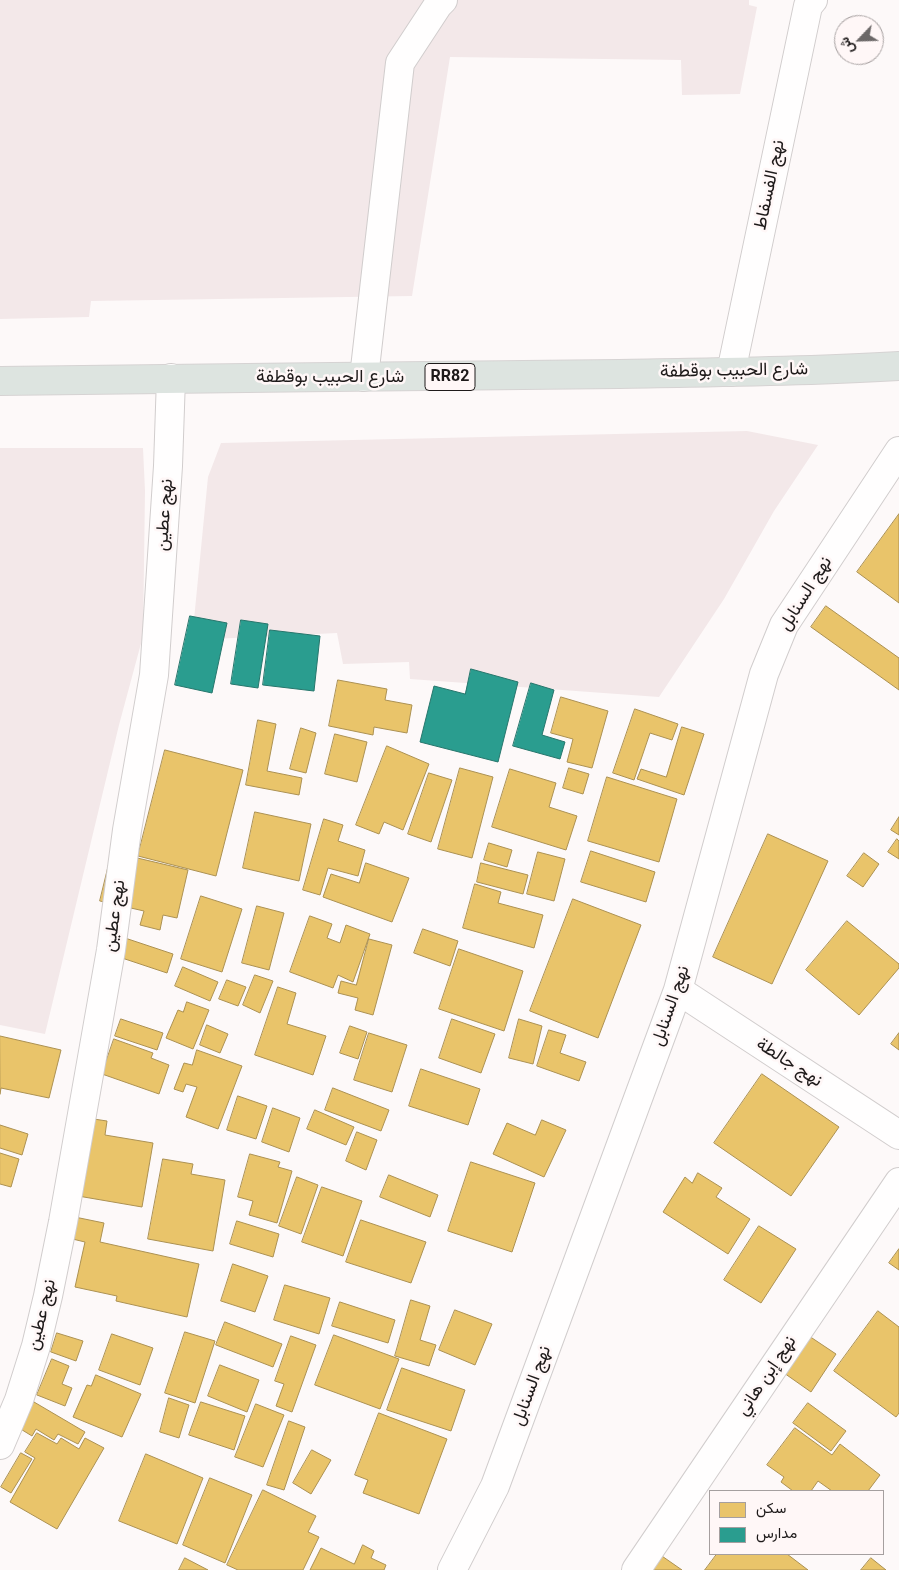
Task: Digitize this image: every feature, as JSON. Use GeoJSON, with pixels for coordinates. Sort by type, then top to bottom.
{"type":"FeatureCollection","features":[{"type":"Feature","properties":{"kind":"main road","name":"شارع الحبيب بوقطفة"},"geometry":{"type":"LineString","coordinates":[[0,381],[438,377],[731,372],[899,366]]}},
{"type":"Feature","properties":{"kind":"street"},"geometry":{"type":"LineString","coordinates":[[364,377],[400,63],[443,0]]}},
{"type":"Feature","properties":{"kind":"street","name":"نهج الفسفاط"},"geometry":{"type":"LineString","coordinates":[[731,372],[808,6],[813,0]]}},
{"type":"Feature","properties":{"kind":"street","name":"نهج عطين"},"geometry":{"type":"LineString","coordinates":[[0,1445],[18,1400],[36,1346],[48,1296],[63,1222],[111,950],[127,830],[154,676],[168,466],[171,378]]}},
{"type":"Feature","properties":{"kind":"street","name":"نهج السنابل"},"geometry":{"type":"LineString","coordinates":[[452,1570],[495,1486],[678,990],[764,674],[784,624],[899,451]]}},
{"type":"Feature","properties":{"kind":"street","name":"نهج جالطة"},"geometry":{"type":"LineString","coordinates":[[678,990],[899,1135]]}},
{"type":"Feature","properties":{"kind":"street","name":"نهج إبن هاني"},"geometry":{"type":"LineString","coordinates":[[636,1570],[899,1182]]}},
{"type":"Feature","properties":{"kind":"shaded area"},"geometry":{"type":"Polygon","coordinates":[[[0,0],[749,0],[749,5],[757,7],[740,94],[682,95],[681,60],[450,57],[412,296],[91,301],[89,317],[0,319],[0,0]]]}},
{"type":"Feature","properties":{"kind":"shaded area"},"geometry":{"type":"Polygon","coordinates":[[[747,431],[818,445],[774,511],[724,599],[659,697],[410,679],[409,662],[343,664],[337,633],[192,640],[208,477],[221,443],[747,431]]]}},
{"type":"Feature","properties":{"kind":"shaded area"},"geometry":{"type":"Polygon","coordinates":[[[0,448],[143,448],[145,491],[143,636],[119,725],[45,1034],[0,1025],[0,448]]]}},
{"type":"Feature","properties":{"kind":"building: سكن"},"geometry":{"type":"Polygon","coordinates":[[[899,514],[899,603],[857,572],[899,514]]]}},
{"type":"Feature","properties":{"kind":"building: سكن"},"geometry":{"type":"Polygon","coordinates":[[[826,606],[899,658],[899,690],[811,627],[826,606]]]}},
{"type":"Feature","properties":{"kind":"building: سكن"},"geometry":{"type":"Polygon","coordinates":[[[338,680],[387,689],[385,700],[412,705],[407,733],[374,727],[373,735],[329,726],[338,680]]]}},
{"type":"Feature","properties":{"kind":"building: سكن"},"geometry":{"type":"Polygon","coordinates":[[[561,697],[608,711],[592,768],[567,762],[573,739],[551,733],[561,697]]]}},
{"type":"Feature","properties":{"kind":"building: سكن"},"geometry":{"type":"Polygon","coordinates":[[[635,709],[678,724],[672,740],[650,733],[634,780],[613,773],[635,709]]]}},
{"type":"Feature","properties":{"kind":"building: سكن"},"geometry":{"type":"Polygon","coordinates":[[[258,720],[276,724],[267,771],[302,778],[299,795],[246,785],[258,720]]]}},
{"type":"Feature","properties":{"kind":"building: سكن"},"geometry":{"type":"Polygon","coordinates":[[[682,727],[704,734],[684,795],[637,779],[641,769],[666,777],[682,727]]]}},
{"type":"Feature","properties":{"kind":"building: سكن"},"geometry":{"type":"Polygon","coordinates":[[[301,728],[316,733],[306,773],[290,769],[301,728]]]}},
{"type":"Feature","properties":{"kind":"building: سكن"},"geometry":{"type":"Polygon","coordinates":[[[335,734],[367,742],[357,782],[325,774],[335,734]]]}},
{"type":"Feature","properties":{"kind":"building: سكن"},"geometry":{"type":"Polygon","coordinates":[[[387,746],[429,764],[403,830],[384,822],[379,834],[356,825],[387,746]]]}},
{"type":"Feature","properties":{"kind":"building: سكن"},"geometry":{"type":"Polygon","coordinates":[[[165,750],[243,770],[216,876],[138,856],[165,750]]]}},
{"type":"Feature","properties":{"kind":"building: سكن"},"geometry":{"type":"Polygon","coordinates":[[[460,768],[493,777],[472,858],[438,849],[460,768]]]}},
{"type":"Feature","properties":{"kind":"building: سكن"},"geometry":{"type":"Polygon","coordinates":[[[569,768],[589,774],[583,794],[563,788],[569,768]]]}},
{"type":"Feature","properties":{"kind":"building: سكن"},"geometry":{"type":"Polygon","coordinates":[[[510,769],[556,783],[549,807],[577,816],[566,850],[492,827],[510,769]]]}},
{"type":"Feature","properties":{"kind":"building: سكن"},"geometry":{"type":"Polygon","coordinates":[[[429,773],[452,780],[431,842],[408,834],[429,773]]]}},
{"type":"Feature","properties":{"kind":"building: سكن"},"geometry":{"type":"Polygon","coordinates":[[[607,777],[677,799],[659,862],[588,841],[607,777]]]}},
{"type":"Feature","properties":{"kind":"building: سكن"},"geometry":{"type":"Polygon","coordinates":[[[255,812],[311,824],[299,881],[243,868],[255,812]]]}},
{"type":"Feature","properties":{"kind":"building: سكن"},"geometry":{"type":"Polygon","coordinates":[[[899,817],[899,835],[891,830],[899,817]]]}},
{"type":"Feature","properties":{"kind":"building: سكن"},"geometry":{"type":"Polygon","coordinates":[[[324,819],[343,825],[338,841],[365,850],[358,876],[328,868],[320,895],[303,890],[324,819]]]}},
{"type":"Feature","properties":{"kind":"building: سكن"},"geometry":{"type":"Polygon","coordinates":[[[768,834],[828,861],[772,984],[713,957],[768,834]]]}},
{"type":"Feature","properties":{"kind":"building: سكن"},"geometry":{"type":"Polygon","coordinates":[[[897,839],[899,841],[899,859],[888,852],[897,839]]]}},
{"type":"Feature","properties":{"kind":"building: سكن"},"geometry":{"type":"Polygon","coordinates":[[[489,843],[512,850],[507,867],[484,860],[489,843]]]}},
{"type":"Feature","properties":{"kind":"building: سكن"},"geometry":{"type":"Polygon","coordinates":[[[591,851],[655,872],[646,902],[581,882],[591,851]]]}},
{"type":"Feature","properties":{"kind":"building: سكن"},"geometry":{"type":"Polygon","coordinates":[[[112,852],[188,870],[177,918],[163,915],[160,930],[140,925],[144,911],[100,901],[112,852]]]}},
{"type":"Feature","properties":{"kind":"building: سكن"},"geometry":{"type":"Polygon","coordinates":[[[538,852],[565,859],[554,901],[527,894],[538,852]]]}},
{"type":"Feature","properties":{"kind":"building: سكن"},"geometry":{"type":"Polygon","coordinates":[[[864,853],[879,864],[863,887],[847,876],[864,853]]]}},
{"type":"Feature","properties":{"kind":"building: سكن"},"geometry":{"type":"Polygon","coordinates":[[[366,863],[409,878],[392,922],[323,897],[331,874],[359,883],[366,863]]]}},
{"type":"Feature","properties":{"kind":"building: سكن"},"geometry":{"type":"Polygon","coordinates":[[[481,863],[528,875],[523,894],[477,882],[481,863]]]}},
{"type":"Feature","properties":{"kind":"building: سكن"},"geometry":{"type":"Polygon","coordinates":[[[475,884],[501,892],[498,903],[543,915],[534,948],[463,928],[475,884]]]}},
{"type":"Feature","properties":{"kind":"building: سكن"},"geometry":{"type":"Polygon","coordinates":[[[201,896],[242,909],[222,972],[181,959],[201,896]]]}},
{"type":"Feature","properties":{"kind":"building: سكن"},"geometry":{"type":"Polygon","coordinates":[[[573,899],[641,925],[598,1038],[530,1011],[573,899]]]}},
{"type":"Feature","properties":{"kind":"building: سكن"},"geometry":{"type":"Polygon","coordinates":[[[257,906],[284,913],[269,970],[242,963],[257,906]]]}},
{"type":"Feature","properties":{"kind":"building: سكن"},"geometry":{"type":"Polygon","coordinates":[[[310,916],[332,924],[327,938],[340,943],[346,925],[370,934],[353,982],[338,975],[333,988],[290,972],[310,916]]]}},
{"type":"Feature","properties":{"kind":"building: سكن"},"geometry":{"type":"Polygon","coordinates":[[[847,921],[899,964],[899,968],[859,1015],[806,970],[847,921]]]}},
{"type":"Feature","properties":{"kind":"building: سكن"},"geometry":{"type":"Polygon","coordinates":[[[423,929],[458,941],[450,966],[414,953],[423,929]]]}},
{"type":"Feature","properties":{"kind":"building: سكن"},"geometry":{"type":"Polygon","coordinates":[[[125,938],[173,954],[167,973],[119,957],[125,938]]]}},
{"type":"Feature","properties":{"kind":"building: سكن"},"geometry":{"type":"Polygon","coordinates":[[[369,939],[392,945],[373,1015],[355,1010],[358,998],[338,993],[341,981],[356,985],[369,939]]]}},
{"type":"Feature","properties":{"kind":"building: سكن"},"geometry":{"type":"Polygon","coordinates":[[[459,949],[523,971],[504,1031],[439,1009],[459,949]]]}},
{"type":"Feature","properties":{"kind":"building: سكن"},"geometry":{"type":"Polygon","coordinates":[[[183,967],[218,982],[210,1001],[175,986],[183,967]]]}},
{"type":"Feature","properties":{"kind":"building: سكن"},"geometry":{"type":"Polygon","coordinates":[[[255,975],[273,981],[260,1013],[243,1005],[255,975]]]}},
{"type":"Feature","properties":{"kind":"building: سكن"},"geometry":{"type":"Polygon","coordinates":[[[227,980],[246,987],[238,1006],[219,999],[227,980]]]}},
{"type":"Feature","properties":{"kind":"building: سكن"},"geometry":{"type":"Polygon","coordinates":[[[278,987],[296,993],[287,1024],[326,1036],[313,1075],[255,1055],[278,987]]]}},
{"type":"Feature","properties":{"kind":"building: سكن"},"geometry":{"type":"Polygon","coordinates":[[[187,1002],[209,1010],[193,1049],[166,1038],[178,1010],[183,1012],[187,1002]]]}},
{"type":"Feature","properties":{"kind":"building: سكن"},"geometry":{"type":"Polygon","coordinates":[[[121,1019],[163,1033],[157,1050],[115,1036],[121,1019]]]}},
{"type":"Feature","properties":{"kind":"building: سكن"},"geometry":{"type":"Polygon","coordinates":[[[452,1019],[495,1034],[481,1073],[439,1058],[452,1019]]]}},
{"type":"Feature","properties":{"kind":"building: سكن"},"geometry":{"type":"Polygon","coordinates":[[[519,1019],[542,1026],[533,1064],[509,1058],[519,1019]]]}},
{"type":"Feature","properties":{"kind":"building: سكن"},"geometry":{"type":"Polygon","coordinates":[[[207,1025],[228,1034],[220,1053],[200,1045],[207,1025]]]}},
{"type":"Feature","properties":{"kind":"building: سكن"},"geometry":{"type":"Polygon","coordinates":[[[350,1026],[367,1032],[358,1059],[340,1053],[350,1026]]]}},
{"type":"Feature","properties":{"kind":"building: سكن"},"geometry":{"type":"Polygon","coordinates":[[[549,1030],[566,1035],[560,1053],[586,1062],[579,1081],[537,1066],[549,1030]]]}},
{"type":"Feature","properties":{"kind":"building: سكن"},"geometry":{"type":"Polygon","coordinates":[[[369,1033],[407,1045],[392,1092],[354,1080],[369,1033]]]}},
{"type":"Feature","properties":{"kind":"building: سكن"},"geometry":{"type":"Polygon","coordinates":[[[899,1033],[899,1050],[891,1044],[899,1033]]]}},
{"type":"Feature","properties":{"kind":"building: سكن"},"geometry":{"type":"Polygon","coordinates":[[[0,1036],[61,1050],[49,1098],[1,1088],[0,1094],[0,1036]]]}},
{"type":"Feature","properties":{"kind":"building: سكن"},"geometry":{"type":"Polygon","coordinates":[[[114,1039],[153,1053],[151,1058],[169,1065],[159,1094],[102,1074],[114,1039]]]}},
{"type":"Feature","properties":{"kind":"building: سكن"},"geometry":{"type":"Polygon","coordinates":[[[197,1050],[242,1066],[218,1129],[186,1117],[197,1087],[186,1084],[183,1092],[174,1089],[184,1063],[192,1065],[197,1050]]]}},
{"type":"Feature","properties":{"kind":"building: سكن"},"geometry":{"type":"Polygon","coordinates":[[[421,1069],[480,1089],[468,1125],[409,1106],[421,1069]]]}},
{"type":"Feature","properties":{"kind":"building: سكن"},"geometry":{"type":"Polygon","coordinates":[[[762,1074],[839,1127],[791,1196],[714,1143],[762,1074]]]}},
{"type":"Feature","properties":{"kind":"building: سكن"},"geometry":{"type":"Polygon","coordinates":[[[333,1088],[389,1110],[381,1131],[325,1110],[333,1088]]]}},
{"type":"Feature","properties":{"kind":"building: سكن"},"geometry":{"type":"Polygon","coordinates":[[[238,1096],[267,1106],[256,1139],[227,1130],[238,1096]]]}},
{"type":"Feature","properties":{"kind":"building: سكن"},"geometry":{"type":"Polygon","coordinates":[[[273,1108],[300,1118],[289,1152],[262,1142],[273,1108]]]}},
{"type":"Feature","properties":{"kind":"building: سكن"},"geometry":{"type":"Polygon","coordinates":[[[315,1110],[354,1127],[346,1145],[307,1129],[315,1110]]]}},
{"type":"Feature","properties":{"kind":"building: سكن"},"geometry":{"type":"Polygon","coordinates":[[[87,1118],[107,1121],[105,1135],[153,1143],[142,1207],[78,1196],[87,1118]]]}},
{"type":"Feature","properties":{"kind":"building: سكن"},"geometry":{"type":"Polygon","coordinates":[[[542,1120],[566,1130],[544,1177],[493,1154],[507,1123],[535,1135],[542,1120]]]}},
{"type":"Feature","properties":{"kind":"building: سكن"},"geometry":{"type":"Polygon","coordinates":[[[0,1125],[28,1134],[22,1155],[0,1148],[0,1125]]]}},
{"type":"Feature","properties":{"kind":"building: سكن"},"geometry":{"type":"Polygon","coordinates":[[[357,1132],[377,1140],[366,1170],[346,1161],[357,1132]]]}},
{"type":"Feature","properties":{"kind":"building: سكن"},"geometry":{"type":"Polygon","coordinates":[[[0,1153],[19,1159],[11,1187],[0,1184],[0,1153]]]}},
{"type":"Feature","properties":{"kind":"building: سكن"},"geometry":{"type":"Polygon","coordinates":[[[250,1154],[280,1162],[278,1167],[292,1171],[277,1223],[249,1215],[253,1201],[238,1197],[250,1154]]]}},
{"type":"Feature","properties":{"kind":"building: سكن"},"geometry":{"type":"Polygon","coordinates":[[[163,1159],[193,1164],[191,1174],[225,1180],[213,1251],[148,1239],[163,1159]]]}},
{"type":"Feature","properties":{"kind":"building: سكن"},"geometry":{"type":"Polygon","coordinates":[[[471,1162],[535,1183],[512,1252],[448,1231],[471,1162]]]}},
{"type":"Feature","properties":{"kind":"building: سكن"},"geometry":{"type":"Polygon","coordinates":[[[698,1173],[722,1188],[716,1197],[750,1219],[728,1254],[663,1212],[685,1177],[692,1183],[698,1173]]]}},
{"type":"Feature","properties":{"kind":"building: سكن"},"geometry":{"type":"Polygon","coordinates":[[[389,1175],[438,1195],[430,1217],[380,1197],[389,1175]]]}},
{"type":"Feature","properties":{"kind":"building: سكن"},"geometry":{"type":"Polygon","coordinates":[[[297,1177],[318,1185],[301,1234],[279,1226],[297,1177]]]}},
{"type":"Feature","properties":{"kind":"building: سكن"},"geometry":{"type":"Polygon","coordinates":[[[322,1187],[362,1201],[343,1256],[302,1242],[322,1187]]]}},
{"type":"Feature","properties":{"kind":"building: سكن"},"geometry":{"type":"Polygon","coordinates":[[[65,1215],[104,1223],[100,1242],[199,1264],[187,1317],[116,1301],[117,1296],[75,1287],[85,1242],[60,1236],[65,1215]]]}},
{"type":"Feature","properties":{"kind":"building: سكن"},"geometry":{"type":"Polygon","coordinates":[[[361,1220],[426,1242],[411,1283],[346,1262],[361,1220]]]}},
{"type":"Feature","properties":{"kind":"building: سكن"},"geometry":{"type":"Polygon","coordinates":[[[237,1221],[279,1234],[273,1257],[230,1244],[237,1221]]]}},
{"type":"Feature","properties":{"kind":"building: سكن"},"geometry":{"type":"Polygon","coordinates":[[[759,1226],[796,1249],[761,1303],[724,1280],[759,1226]]]}},
{"type":"Feature","properties":{"kind":"building: سكن"},"geometry":{"type":"Polygon","coordinates":[[[899,1249],[899,1270],[889,1263],[899,1249]]]}},
{"type":"Feature","properties":{"kind":"building: سكن"},"geometry":{"type":"Polygon","coordinates":[[[233,1264],[268,1276],[255,1312],[221,1301],[233,1264]]]}},
{"type":"Feature","properties":{"kind":"building: سكن"},"geometry":{"type":"Polygon","coordinates":[[[285,1285],[330,1298],[319,1334],[274,1320],[285,1285]]]}},
{"type":"Feature","properties":{"kind":"building: سكن"},"geometry":{"type":"Polygon","coordinates":[[[411,1300],[430,1306],[420,1340],[436,1345],[429,1366],[395,1356],[411,1300]]]}},
{"type":"Feature","properties":{"kind":"building: سكن"},"geometry":{"type":"Polygon","coordinates":[[[340,1302],[395,1320],[388,1343],[332,1326],[340,1302]]]}},
{"type":"Feature","properties":{"kind":"building: سكن"},"geometry":{"type":"Polygon","coordinates":[[[455,1310],[492,1324],[475,1365],[439,1350],[455,1310]]]}},
{"type":"Feature","properties":{"kind":"building: سكن"},"geometry":{"type":"Polygon","coordinates":[[[878,1311],[899,1327],[899,1413],[896,1417],[834,1371],[878,1311]]]}},
{"type":"Feature","properties":{"kind":"building: سكن"},"geometry":{"type":"Polygon","coordinates":[[[225,1322],[282,1344],[273,1367],[216,1345],[225,1322]]]}},
{"type":"Feature","properties":{"kind":"building: سكن"},"geometry":{"type":"Polygon","coordinates":[[[185,1332],[215,1341],[195,1403],[165,1393],[185,1332]]]}},
{"type":"Feature","properties":{"kind":"building: سكن"},"geometry":{"type":"Polygon","coordinates":[[[57,1333],[83,1341],[76,1361],[51,1352],[57,1333]]]}},
{"type":"Feature","properties":{"kind":"building: سكن"},"geometry":{"type":"Polygon","coordinates":[[[112,1334],[153,1348],[140,1385],[99,1370],[112,1334]]]}},
{"type":"Feature","properties":{"kind":"building: سكن"},"geometry":{"type":"Polygon","coordinates":[[[334,1335],[399,1359],[380,1409],[315,1385],[334,1335]]]}},
{"type":"Feature","properties":{"kind":"building: سكن"},"geometry":{"type":"Polygon","coordinates":[[[291,1336],[316,1345],[292,1412],[276,1406],[284,1384],[275,1381],[291,1336]]]}},
{"type":"Feature","properties":{"kind":"building: سكن"},"geometry":{"type":"Polygon","coordinates":[[[809,1336],[836,1354],[811,1392],[784,1373],[809,1336]]]}},
{"type":"Feature","properties":{"kind":"building: سكن"},"geometry":{"type":"Polygon","coordinates":[[[52,1359],[69,1366],[62,1384],[72,1388],[65,1406],[37,1395],[52,1359]]]}},
{"type":"Feature","properties":{"kind":"building: سكن"},"geometry":{"type":"Polygon","coordinates":[[[220,1365],[259,1380],[247,1412],[208,1396],[220,1365]]]}},
{"type":"Feature","properties":{"kind":"building: سكن"},"geometry":{"type":"Polygon","coordinates":[[[402,1368],[465,1390],[451,1431],[387,1410],[402,1368]]]}},
{"type":"Feature","properties":{"kind":"building: سكن"},"geometry":{"type":"Polygon","coordinates":[[[96,1375],[141,1394],[122,1437],[73,1417],[87,1385],[91,1386],[96,1375]]]}},
{"type":"Feature","properties":{"kind":"building: سكن"},"geometry":{"type":"Polygon","coordinates":[[[169,1398],[189,1405],[179,1438],[160,1432],[169,1398]]]}},
{"type":"Feature","properties":{"kind":"building: سكن"},"geometry":{"type":"Polygon","coordinates":[[[34,1402],[85,1432],[78,1444],[58,1434],[54,1440],[36,1429],[32,1436],[19,1428],[34,1402]]]}},
{"type":"Feature","properties":{"kind":"building: سكن"},"geometry":{"type":"Polygon","coordinates":[[[201,1402],[245,1416],[234,1450],[189,1435],[201,1402]]]}},
{"type":"Feature","properties":{"kind":"building: سكن"},"geometry":{"type":"Polygon","coordinates":[[[808,1403],[846,1431],[831,1451],[793,1423],[808,1403]]]}},
{"type":"Feature","properties":{"kind":"building: سكن"},"geometry":{"type":"Polygon","coordinates":[[[256,1404],[284,1415],[263,1467],[235,1457],[256,1404]]]}},
{"type":"Feature","properties":{"kind":"building: سكن"},"geometry":{"type":"Polygon","coordinates":[[[379,1413],[447,1439],[419,1514],[363,1493],[368,1480],[355,1475],[379,1413]]]}},
{"type":"Feature","properties":{"kind":"building: سكن"},"geometry":{"type":"Polygon","coordinates":[[[289,1421],[305,1427],[284,1490],[267,1485],[289,1421]]]}},
{"type":"Feature","properties":{"kind":"building: سكن"},"geometry":{"type":"Polygon","coordinates":[[[795,1428],[832,1455],[840,1444],[880,1475],[869,1490],[831,1490],[818,1481],[812,1490],[792,1490],[781,1482],[784,1477],[767,1465],[795,1428]]]}},
{"type":"Feature","properties":{"kind":"building: سكن"},"geometry":{"type":"Polygon","coordinates":[[[37,1433],[57,1444],[61,1438],[79,1449],[85,1438],[104,1448],[57,1529],[10,1502],[35,1458],[25,1452],[37,1433]]]}},
{"type":"Feature","properties":{"kind":"building: سكن"},"geometry":{"type":"Polygon","coordinates":[[[312,1450],[331,1460],[311,1494],[293,1483],[312,1450]]]}},
{"type":"Feature","properties":{"kind":"building: سكن"},"geometry":{"type":"Polygon","coordinates":[[[21,1453],[32,1459],[11,1493],[1,1487],[21,1453]]]}},
{"type":"Feature","properties":{"kind":"building: سكن"},"geometry":{"type":"Polygon","coordinates":[[[146,1454],[203,1478],[177,1544],[119,1521],[146,1454]]]}},
{"type":"Feature","properties":{"kind":"building: سكن"},"geometry":{"type":"Polygon","coordinates":[[[210,1478],[252,1495],[225,1563],[183,1545],[210,1478]]]}},
{"type":"Feature","properties":{"kind":"building: سكن"},"geometry":{"type":"Polygon","coordinates":[[[263,1490],[316,1516],[308,1532],[319,1537],[303,1570],[238,1570],[227,1565],[263,1490]]]}},
{"type":"Feature","properties":{"kind":"building: سكن"},"geometry":{"type":"Polygon","coordinates":[[[363,1545],[374,1551],[371,1558],[386,1565],[384,1570],[310,1570],[321,1548],[354,1564],[363,1545]]]}},
{"type":"Feature","properties":{"kind":"building: سكن"},"geometry":{"type":"Polygon","coordinates":[[[659,1554],[682,1570],[647,1570],[659,1554]]]}},
{"type":"Feature","properties":{"kind":"building: سكن"},"geometry":{"type":"Polygon","coordinates":[[[716,1555],[788,1555],[808,1570],[705,1570],[716,1555]]]}},
{"type":"Feature","properties":{"kind":"building: سكن"},"geometry":{"type":"Polygon","coordinates":[[[185,1558],[208,1570],[179,1570],[185,1558]]]}},
{"type":"Feature","properties":{"kind":"building: سكن"},"geometry":{"type":"Polygon","coordinates":[[[871,1558],[886,1570],[861,1570],[871,1558]]]}},
{"type":"Feature","properties":{"kind":"building: مدارس"},"geometry":{"type":"Polygon","coordinates":[[[190,616],[227,623],[212,693],[175,685],[190,616]]]}},
{"type":"Feature","properties":{"kind":"building: مدارس"},"geometry":{"type":"Polygon","coordinates":[[[241,620],[268,624],[258,688],[231,684],[241,620]]]}},
{"type":"Feature","properties":{"kind":"building: مدارس"},"geometry":{"type":"Polygon","coordinates":[[[270,630],[320,636],[314,691],[263,685],[270,630]]]}},
{"type":"Feature","properties":{"kind":"building: مدارس"},"geometry":{"type":"Polygon","coordinates":[[[471,669],[518,682],[498,762],[420,742],[434,686],[465,694],[471,669]]]}},
{"type":"Feature","properties":{"kind":"building: مدارس"},"geometry":{"type":"Polygon","coordinates":[[[531,683],[554,690],[542,735],[565,742],[560,759],[513,746],[531,683]]]}}]}
